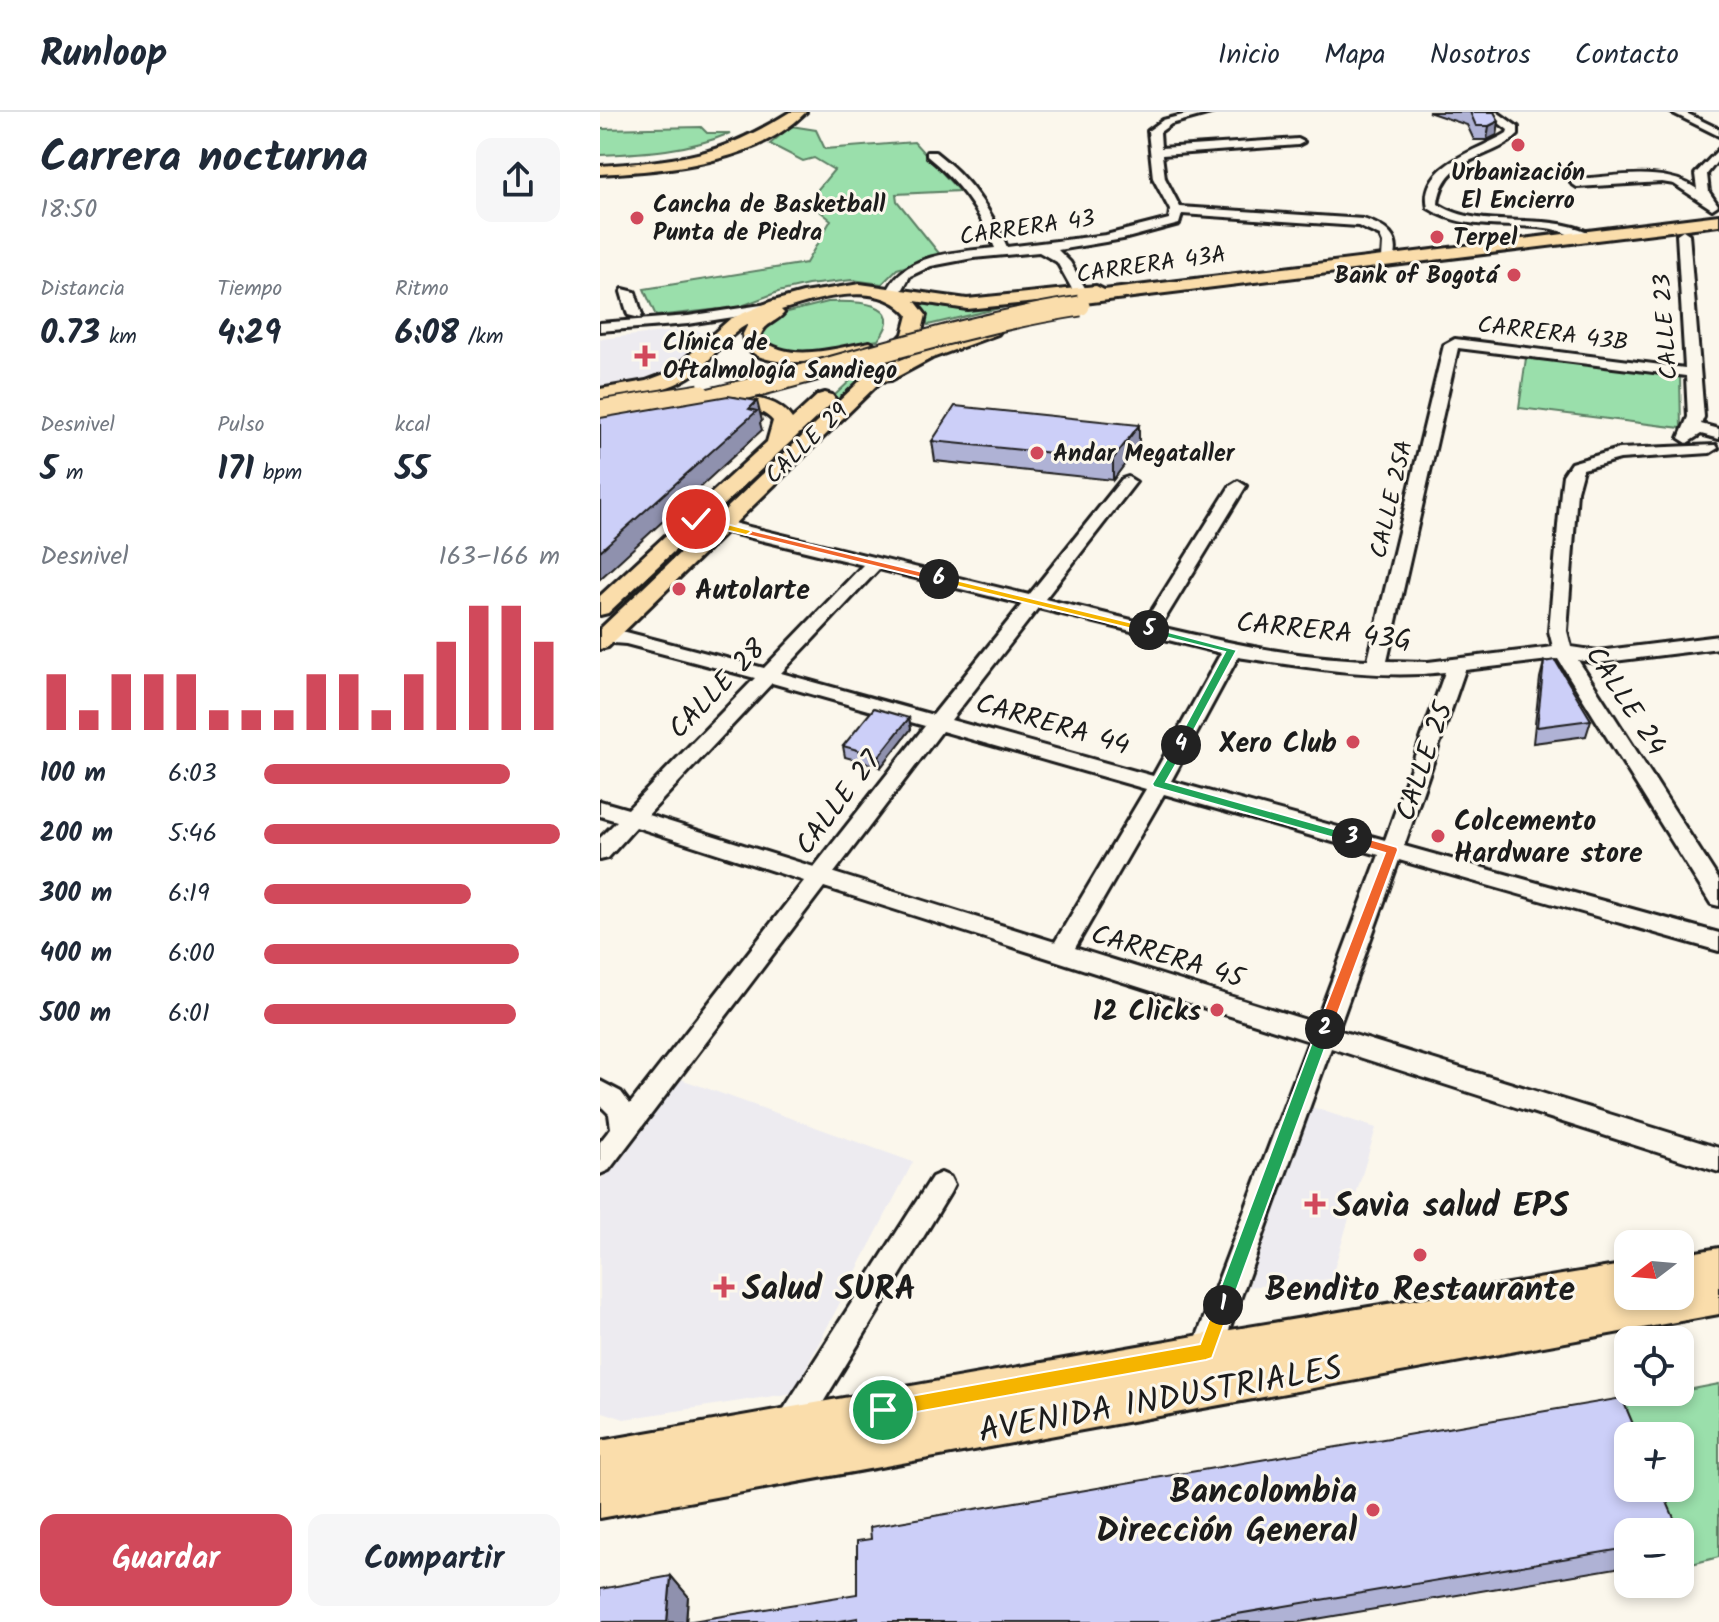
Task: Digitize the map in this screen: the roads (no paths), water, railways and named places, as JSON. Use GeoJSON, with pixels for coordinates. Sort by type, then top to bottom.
{"type":"FeatureCollection","features":[{"type":"Feature","properties":{"kind":"main road"},"geometry":{"type":"LineString","coordinates":[[600,163],[693,152],[731,140],[780,112]]}},
{"type":"Feature","properties":{"kind":"main road"},"geometry":{"type":"LineString","coordinates":[[600,170],[668,165],[712,156],[739,147],[799,112]]}},
{"type":"Feature","properties":{"kind":"main road","name":"CARRERA 43A"},"geometry":{"type":"LineString","coordinates":[[1188,288],[1388,259],[1719,220]]}},
{"type":"Feature","properties":{"kind":"main road","name":"CARRERA 43A"},"geometry":{"type":"LineString","coordinates":[[600,410],[717,390],[1012,309],[1079,299],[1719,230]]}},
{"type":"Feature","properties":{"kind":"main road"},"geometry":{"type":"LineString","coordinates":[[863,389],[926,354],[997,328],[1188,288]]}},
{"type":"Feature","properties":{"kind":"main road"},"geometry":{"type":"LineString","coordinates":[[600,395],[674,377],[699,360],[737,322],[768,308],[832,293],[894,293],[967,304],[1079,299]]}},
{"type":"Feature","properties":{"kind":"main road","name":"CALLE 29"},"geometry":{"type":"LineString","coordinates":[[603,638],[863,389],[916,328],[917,315],[912,305],[894,293]]}},
{"type":"Feature","properties":{"kind":"main road","name":"CALLE 29"},"geometry":{"type":"LineString","coordinates":[[600,608],[882,346],[895,329],[897,318],[884,305],[861,299],[822,300],[765,317],[751,332],[756,345],[786,356],[821,355],[870,347]]}},
{"type":"Feature","properties":{"kind":"main road","name":"CARRERA 43A"},"geometry":{"type":"LineString","coordinates":[[600,419],[721,397],[1079,299]]}},
{"type":"Feature","properties":{"kind":"main road"},"geometry":{"type":"LineString","coordinates":[[600,402],[663,390],[689,380],[713,363],[747,323],[768,308]]}},
{"type":"Feature","properties":{"kind":"main road"},"geometry":{"type":"LineString","coordinates":[[600,428],[747,404],[772,409],[780,415],[783,427],[776,445]]}},
{"type":"Feature","properties":{"kind":"main road"},"geometry":{"type":"LineString","coordinates":[[1694,1269],[1719,1265]]}},
{"type":"Feature","properties":{"kind":"main road","name":"AVENIDA INDUSTRIALES"},"geometry":{"type":"LineString","coordinates":[[600,1461],[1206,1352],[1614,1283]]}},
{"type":"Feature","properties":{"kind":"main road","name":"AVENIDA INDUSTRIALES"},"geometry":{"type":"LineString","coordinates":[[600,1498],[1719,1297]]}},
{"type":"Feature","properties":{"kind":"street"},"geometry":{"type":"LineString","coordinates":[[1177,214],[1162,187],[1154,131],[1167,122],[1209,112]]}},
{"type":"Feature","properties":{"kind":"street"},"geometry":{"type":"LineString","coordinates":[[1490,112],[1514,129],[1512,135],[1448,167],[1434,189],[1432,205],[1451,217],[1537,224],[1572,229],[1584,235]]}},
{"type":"Feature","properties":{"kind":"street"},"geometry":{"type":"LineString","coordinates":[[1676,112],[1719,133]]}},
{"type":"Feature","properties":{"kind":"street"},"geometry":{"type":"LineString","coordinates":[[1155,152],[1298,142]]}},
{"type":"Feature","properties":{"kind":"street"},"geometry":{"type":"LineString","coordinates":[[1705,195],[1701,174],[1719,152]]}},
{"type":"Feature","properties":{"kind":"street"},"geometry":{"type":"LineString","coordinates":[[931,154],[969,186],[987,213],[1003,252]]}},
{"type":"Feature","properties":{"kind":"street"},"geometry":{"type":"LineString","coordinates":[[1577,183],[1670,179],[1705,195],[1719,210]]}},
{"type":"Feature","properties":{"kind":"street","name":"CARRERA 43"},"geometry":{"type":"LineString","coordinates":[[894,293],[902,277],[912,269],[951,259],[1075,244],[1149,230],[1177,214],[1206,212],[1359,222],[1380,228],[1388,234],[1391,242],[1388,259]]}},
{"type":"Feature","properties":{"kind":"street","name":"CALLE 23"},"geometry":{"type":"LineString","coordinates":[[1683,234],[1693,373],[1707,433]]}},
{"type":"Feature","properties":{"kind":"street"},"geometry":{"type":"LineString","coordinates":[[1062,257],[1075,244]]}},
{"type":"Feature","properties":{"kind":"street"},"geometry":{"type":"LineString","coordinates":[[1040,249],[1053,251],[1062,257],[1079,299]]}},
{"type":"Feature","properties":{"kind":"street"},"geometry":{"type":"LineString","coordinates":[[628,292],[635,315]]}},
{"type":"Feature","properties":{"kind":"street"},"geometry":{"type":"LineString","coordinates":[[600,327],[688,320],[768,308]]}},
{"type":"Feature","properties":{"kind":"street"},"geometry":{"type":"LineString","coordinates":[[688,320],[711,325],[722,334]]}},
{"type":"Feature","properties":{"kind":"street","name":"CARRERA 43B"},"geometry":{"type":"LineString","coordinates":[[1455,343],[1693,373]]}},
{"type":"Feature","properties":{"kind":"street","name":"CALLE 25A"},"geometry":{"type":"LineString","coordinates":[[1376,668],[1447,353],[1455,343]]}},
{"type":"Feature","properties":{"kind":"street"},"geometry":{"type":"LineString","coordinates":[[1649,450],[1707,433]]}},
{"type":"Feature","properties":{"kind":"street"},"geometry":{"type":"LineString","coordinates":[[1649,450],[1707,433]]}},
{"type":"Feature","properties":{"kind":"street","name":"CALLE 24"},"geometry":{"type":"LineString","coordinates":[[1649,450],[1592,460],[1577,466],[1571,475],[1558,631],[1563,652],[1719,898]]}},
{"type":"Feature","properties":{"kind":"street","name":"CALLE 27"},"geometry":{"type":"LineString","coordinates":[[600,1162],[1128,482]]}},
{"type":"Feature","properties":{"kind":"street"},"geometry":{"type":"LineString","coordinates":[[1149,630],[1238,486]]}},
{"type":"Feature","properties":{"kind":"street","name":"CARRERA 43G"},"geometry":{"type":"LineString","coordinates":[[696,519],[1232,650],[1297,661],[1376,668],[1457,666],[1563,652],[1598,657],[1719,642]]}},
{"type":"Feature","properties":{"kind":"street","name":"CALLE 28"},"geometry":{"type":"LineString","coordinates":[[600,852],[874,564]]}},
{"type":"Feature","properties":{"kind":"street","name":"CARRERA 44"},"geometry":{"type":"LineString","coordinates":[[603,638],[767,675],[940,722],[1719,942]]}},
{"type":"Feature","properties":{"kind":"street"},"geometry":{"type":"LineString","coordinates":[[1060,953],[1232,650]]}},
{"type":"Feature","properties":{"kind":"street","name":"CALLE 25"},"geometry":{"type":"LineString","coordinates":[[1206,1352],[1457,666]]}},
{"type":"Feature","properties":{"kind":"street","name":"CARRERA 45"},"geometry":{"type":"LineString","coordinates":[[600,808],[1719,1160]]}},
{"type":"Feature","properties":{"kind":"street"},"geometry":{"type":"LineString","coordinates":[[600,1092],[616,1101],[624,1112],[624,1131]]}},
{"type":"Feature","properties":{"kind":"street"},"geometry":{"type":"LineString","coordinates":[[791,1426],[941,1185]]}},
{"type":"Feature","properties":{"kind":"place","name":"Urbanización El Encierro"},"geometry":{"type":"Point","coordinates":[1518,145]}},
{"type":"Feature","properties":{"kind":"place","name":"Cancha de Basketball Punta de Piedra"},"geometry":{"type":"Point","coordinates":[637,218]}},
{"type":"Feature","properties":{"kind":"place","name":"Terpel"},"geometry":{"type":"Point","coordinates":[1437,237]}},
{"type":"Feature","properties":{"kind":"place","name":"Bank of Bogotá"},"geometry":{"type":"Point","coordinates":[1514,275]}},
{"type":"Feature","properties":{"kind":"place","name":"Clínica de Oftalmología Sandiego"},"geometry":{"type":"Point","coordinates":[645,356]}},
{"type":"Feature","properties":{"kind":"place","name":"Andar Megataller"},"geometry":{"type":"Point","coordinates":[1037,453]}},
{"type":"Feature","properties":{"kind":"place","name":"Autolarte"},"geometry":{"type":"Point","coordinates":[679,589]}},
{"type":"Feature","properties":{"kind":"place","name":"Xero Club"},"geometry":{"type":"Point","coordinates":[1353,742]}},
{"type":"Feature","properties":{"kind":"place","name":"Colcemento Hardware store"},"geometry":{"type":"Point","coordinates":[1438,836]}},
{"type":"Feature","properties":{"kind":"place","name":"12 Clicks"},"geometry":{"type":"Point","coordinates":[1217,1010]}},
{"type":"Feature","properties":{"kind":"place","name":"Savia salud EPS"},"geometry":{"type":"Point","coordinates":[1315,1204]}},
{"type":"Feature","properties":{"kind":"place","name":"Bendito Restaurante"},"geometry":{"type":"Point","coordinates":[1420,1255]}},
{"type":"Feature","properties":{"kind":"place","name":"Salud SURA"},"geometry":{"type":"Point","coordinates":[724,1287]}},
{"type":"Feature","properties":{"kind":"place","name":"Bancolombia Dirección General"},"geometry":{"type":"Point","coordinates":[1373,1510]}}]}
